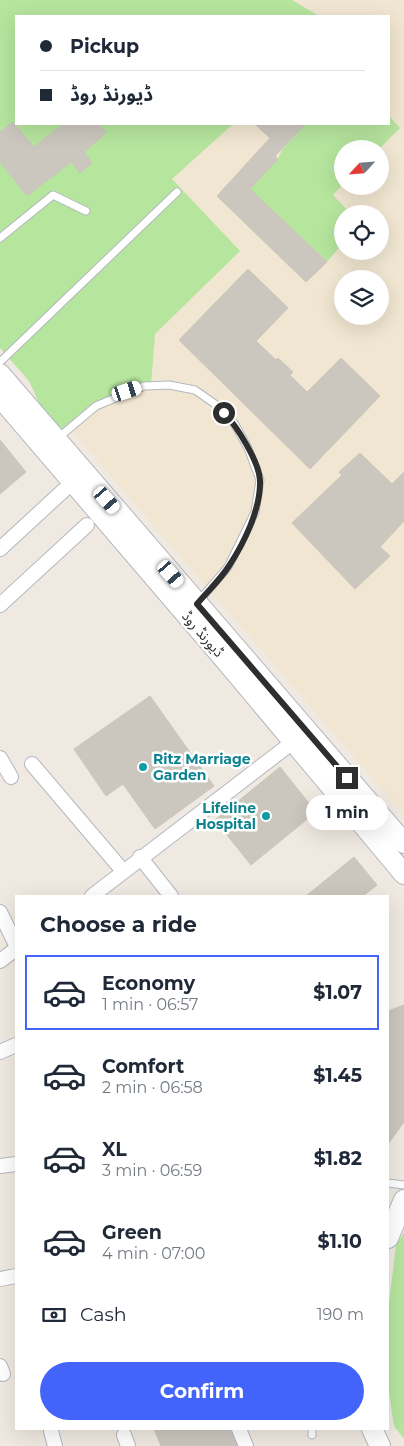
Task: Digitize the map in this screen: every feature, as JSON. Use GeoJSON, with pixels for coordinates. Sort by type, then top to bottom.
{"type":"FeatureCollection","features":[{"type":"Feature","properties":{"kind":"main road","name":"ڈیورنڈ روڈ"},"geometry":{"type":"LineString","coordinates":[[0,374],[404,843]]}},
{"type":"Feature","properties":{"kind":"main road","name":"ڈیورنڈ روڈ"},"geometry":{"type":"LineString","coordinates":[[0,397],[404,874]]}},
{"type":"Feature","properties":{"kind":"main road"},"geometry":{"type":"LineString","coordinates":[[389,1236],[404,1200]]}},
{"type":"Feature","properties":{"kind":"street"},"geometry":{"type":"LineString","coordinates":[[0,549],[64,490]]}},
{"type":"Feature","properties":{"kind":"street"},"geometry":{"type":"LineString","coordinates":[[0,605],[87,525]]}},
{"type":"Feature","properties":{"kind":"street"},"geometry":{"type":"LineString","coordinates":[[93,895],[140,857],[294,742]]}},
{"type":"Feature","properties":{"kind":"street"},"geometry":{"type":"LineString","coordinates":[[0,758],[11,777]]}},
{"type":"Feature","properties":{"kind":"street"},"geometry":{"type":"LineString","coordinates":[[32,764],[123,871]]}},
{"type":"Feature","properties":{"kind":"street"},"geometry":{"type":"LineString","coordinates":[[140,857],[170,895]]}},
{"type":"Feature","properties":{"kind":"street"},"geometry":{"type":"LineString","coordinates":[[0,912],[15,943]]}},
{"type":"Feature","properties":{"kind":"street"},"geometry":{"type":"LineString","coordinates":[[0,961],[15,950]]}},
{"type":"Feature","properties":{"kind":"street"},"geometry":{"type":"LineString","coordinates":[[0,1052],[15,1045]]}},
{"type":"Feature","properties":{"kind":"street"},"geometry":{"type":"LineString","coordinates":[[0,1166],[15,1164]]}},
{"type":"Feature","properties":{"kind":"street"},"geometry":{"type":"LineString","coordinates":[[0,1279],[15,1276]]}},
{"type":"Feature","properties":{"kind":"street"},"geometry":{"type":"LineString","coordinates":[[239,1430],[246,1446]]}},
{"type":"Feature","properties":{"kind":"street"},"geometry":{"type":"LineString","coordinates":[[51,1431],[55,1446]]}},
{"type":"Feature","properties":{"kind":"lane"},"geometry":{"type":"LineString","coordinates":[[0,362],[177,192]]}},
{"type":"Feature","properties":{"kind":"lane"},"geometry":{"type":"LineString","coordinates":[[0,238],[53,195],[86,211]]}},
{"type":"Feature","properties":{"kind":"lane"},"geometry":{"type":"LineString","coordinates":[[56,440],[96,406],[144,386],[169,385],[195,390],[214,404],[234,423],[248,448],[260,480],[254,512],[228,567],[197,604]]}},
{"type":"Feature","properties":{"kind":"lane"},"geometry":{"type":"LineString","coordinates":[[389,1183],[404,1184]]}},
{"type":"Feature","properties":{"kind":"shaded area"},"geometry":{"type":"Polygon","coordinates":[[[0,0],[404,0],[404,815],[0,348],[0,0]]]}},
{"type":"Feature","properties":{"kind":"green space"},"geometry":{"type":"Polygon","coordinates":[[[0,0],[292,0],[317,15],[15,15],[15,125],[232,125],[172,179],[240,251],[155,334],[151,385],[96,406],[56,440],[29,381],[0,348],[0,0]]]}},
{"type":"Feature","properties":{"kind":"green space"},"geometry":{"type":"Polygon","coordinates":[[[390,117],[400,128],[388,140],[334,140],[333,195],[342,205],[334,205],[334,254],[327,262],[250,189],[278,159],[282,150],[305,125],[390,125],[390,117]]]}},
{"type":"Feature","properties":{"kind":"green space"},"geometry":{"type":"Polygon","coordinates":[[[404,1232],[404,1439],[394,1426],[389,1393],[389,1304],[396,1245],[404,1232]]]}},
{"type":"Feature","properties":{"kind":"building"},"geometry":{"type":"Polygon","coordinates":[[[13,122],[34,147],[62,125],[99,125],[106,133],[84,152],[92,163],[80,173],[71,162],[27,196],[0,162],[0,132],[13,122]]]}},
{"type":"Feature","properties":{"kind":"building"},"geometry":{"type":"Polygon","coordinates":[[[256,125],[305,125],[275,156],[278,159],[250,189],[327,262],[306,282],[217,196],[270,138],[256,125]]]}},
{"type":"Feature","properties":{"kind":"building"},"geometry":{"type":"Polygon","coordinates":[[[248,269],[288,308],[256,341],[276,360],[278,358],[293,372],[290,375],[307,392],[341,358],[380,396],[310,469],[179,340],[248,269]]]}},
{"type":"Feature","properties":{"kind":"building"},"geometry":{"type":"Polygon","coordinates":[[[0,440],[26,472],[0,494],[0,440]]]}},
{"type":"Feature","properties":{"kind":"building"},"geometry":{"type":"Polygon","coordinates":[[[360,453],[392,484],[404,472],[404,521],[380,547],[390,556],[355,589],[292,523],[342,475],[339,472],[360,453]]]}},
{"type":"Feature","properties":{"kind":"building","name":"Ritz Marriage Garden"},"geometry":{"type":"Polygon","coordinates":[[[150,696],[214,786],[155,829],[123,784],[106,796],[74,749],[150,696]]]}},
{"type":"Feature","properties":{"kind":"building","name":"Lifeline Hospital"},"geometry":{"type":"Polygon","coordinates":[[[280,767],[316,812],[251,865],[215,820],[280,767]]]}},
{"type":"Feature","properties":{"kind":"building"},"geometry":{"type":"Polygon","coordinates":[[[354,857],[377,885],[364,895],[307,895],[354,857]]]}},
{"type":"Feature","properties":{"kind":"building"},"geometry":{"type":"Polygon","coordinates":[[[404,1005],[404,1122],[389,1143],[389,1011],[404,1005]]]}},
{"type":"Feature","properties":{"kind":"building"},"geometry":{"type":"Polygon","coordinates":[[[154,1430],[230,1430],[237,1446],[161,1446],[154,1430]]]}},
{"type":"Feature","properties":{"kind":"place","name":"Ritz Marriage Garden"},"geometry":{"type":"Point","coordinates":[143,767]}},
{"type":"Feature","properties":{"kind":"place","name":"Lifeline Hospital"},"geometry":{"type":"Point","coordinates":[266,816]}},
{"type":"Feature","properties":{"kind":"route"},"geometry":{"type":"LineString","coordinates":[[224,413],[234,423],[248,448],[260,480],[254,512],[243,539],[228,567],[197,604],[347,778]]}}]}
